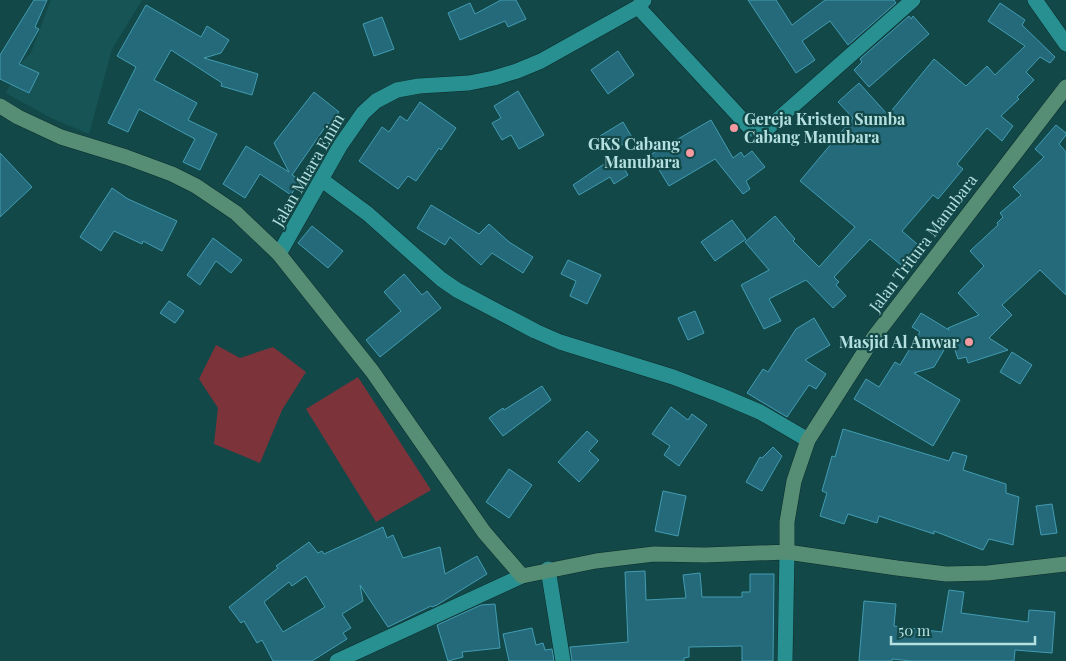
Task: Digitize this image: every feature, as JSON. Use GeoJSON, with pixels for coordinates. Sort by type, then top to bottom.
{"type":"FeatureCollection","features":[{"type":"Feature","properties":{"kind":"street"},"geometry":{"type":"LineString","coordinates":[[641,3],[751,129],[759,130],[768,128],[913,0]]}},
{"type":"Feature","properties":{"kind":"street"},"geometry":{"type":"LineString","coordinates":[[1035,0],[1066,44]]}},
{"type":"Feature","properties":{"kind":"street","name":"Jalan Muara Enim"},"geometry":{"type":"LineString","coordinates":[[279,254],[340,146],[354,125],[363,113],[387,94],[419,86],[469,83],[517,71],[540,61],[641,3]]}},
{"type":"Feature","properties":{"kind":"street","name":"Jalan Tritura Manubara"},"geometry":{"type":"LineString","coordinates":[[785,661],[787,522],[794,481],[808,440],[874,337],[1066,87]]}},
{"type":"Feature","properties":{"kind":"street"},"geometry":{"type":"LineString","coordinates":[[0,106],[18,117],[61,137],[135,160],[172,174],[196,186],[236,213],[279,254],[372,371],[484,532],[522,576]]}},
{"type":"Feature","properties":{"kind":"street"},"geometry":{"type":"LineString","coordinates":[[322,180],[368,214],[441,279],[457,290],[560,342],[720,395],[760,412],[808,440]]}},
{"type":"Feature","properties":{"kind":"street"},"geometry":{"type":"LineString","coordinates":[[337,661],[522,576],[548,569],[596,561],[654,554],[705,555],[787,552],[946,574],[988,573],[1066,564]]}},
{"type":"Feature","properties":{"kind":"street"},"geometry":{"type":"LineString","coordinates":[[548,569],[563,661]]}},
{"type":"Feature","properties":{"kind":"shaded area"},"geometry":{"type":"Polygon","coordinates":[[[51,0],[142,0],[112,49],[89,134],[51,118],[6,93],[22,62],[31,53],[51,0]]]}},
{"type":"Feature","properties":{"kind":"shaded area"},"geometry":{"type":"Polygon","coordinates":[[[216,345],[240,358],[273,347],[306,372],[282,410],[260,463],[214,444],[218,408],[199,379],[216,345]]]}},
{"type":"Feature","properties":{"kind":"shaded area"},"geometry":{"type":"Polygon","coordinates":[[[358,377],[431,490],[376,522],[306,409],[358,377]]]}},
{"type":"Feature","properties":{"kind":"building"},"geometry":{"type":"Polygon","coordinates":[[[34,0],[47,0],[35,27],[39,29],[19,64],[39,73],[29,93],[0,79],[0,55],[34,0]]]}},
{"type":"Feature","properties":{"kind":"building"},"geometry":{"type":"Polygon","coordinates":[[[501,0],[516,0],[526,19],[508,27],[505,21],[460,40],[448,13],[470,3],[475,14],[501,0]]]}},
{"type":"Feature","properties":{"kind":"building"},"geometry":{"type":"Polygon","coordinates":[[[748,0],[776,0],[792,25],[825,0],[894,0],[896,3],[848,45],[830,21],[802,41],[815,60],[796,73],[748,0]]]}},
{"type":"Feature","properties":{"kind":"building"},"geometry":{"type":"Polygon","coordinates":[[[1000,3],[1025,20],[1022,25],[1055,57],[1050,63],[1040,57],[1026,72],[1034,80],[1017,97],[1019,99],[1001,116],[1013,126],[1002,141],[987,128],[957,164],[963,169],[938,199],[933,195],[902,231],[924,250],[907,270],[870,239],[834,277],[839,282],[836,285],[846,296],[833,308],[806,280],[769,299],[781,321],[764,329],[741,285],[769,270],[745,242],[775,216],[795,239],[793,241],[819,267],[855,227],[800,181],[853,118],[838,102],[859,83],[888,115],[934,59],[966,86],[987,66],[995,75],[1025,46],[988,21],[1000,3]]]}},
{"type":"Feature","properties":{"kind":"building"},"geometry":{"type":"Polygon","coordinates":[[[146,5],[201,37],[207,26],[229,40],[221,53],[204,58],[258,74],[252,95],[221,86],[222,83],[171,50],[154,80],[197,103],[188,120],[217,134],[200,170],[183,162],[195,139],[139,109],[128,132],[108,123],[136,67],[117,56],[146,5]]]}},
{"type":"Feature","properties":{"kind":"building"},"geometry":{"type":"Polygon","coordinates":[[[909,16],[911,19],[913,16],[929,34],[869,87],[854,70],[862,62],[860,59],[909,16]]]}},
{"type":"Feature","properties":{"kind":"building"},"geometry":{"type":"Polygon","coordinates":[[[382,17],[394,49],[374,56],[363,24],[382,17]]]}},
{"type":"Feature","properties":{"kind":"building"},"geometry":{"type":"Polygon","coordinates":[[[618,51],[634,75],[608,94],[591,70],[618,51]]]}},
{"type":"Feature","properties":{"kind":"building"},"geometry":{"type":"Polygon","coordinates":[[[518,91],[544,135],[519,149],[511,135],[502,140],[492,123],[501,118],[494,106],[518,91]]]}},
{"type":"Feature","properties":{"kind":"building"},"geometry":{"type":"Polygon","coordinates":[[[314,92],[339,112],[330,124],[328,123],[292,175],[300,180],[291,195],[260,174],[245,198],[223,184],[246,146],[289,172],[274,143],[314,92]]]}},
{"type":"Feature","properties":{"kind":"building"},"geometry":{"type":"Polygon","coordinates":[[[420,102],[456,128],[441,150],[439,148],[416,181],[408,176],[398,189],[359,161],[382,127],[389,132],[400,116],[407,121],[420,102]]]}},
{"type":"Feature","properties":{"kind":"building","name":"GKS Cabang Manubara"},"geometry":{"type":"Polygon","coordinates":[[[711,120],[733,158],[741,152],[744,157],[752,151],[765,167],[746,181],[750,189],[743,194],[715,159],[669,186],[650,155],[711,120]]]}},
{"type":"Feature","properties":{"kind":"building"},"geometry":{"type":"Polygon","coordinates":[[[623,122],[633,139],[609,152],[600,136],[623,122]]]}},
{"type":"Feature","properties":{"kind":"building"},"geometry":{"type":"Polygon","coordinates":[[[1056,125],[1066,133],[1059,144],[1066,152],[1066,295],[1040,270],[1002,305],[1012,315],[989,338],[1008,350],[968,363],[966,357],[958,359],[951,338],[934,367],[914,373],[960,400],[933,446],[854,399],[866,379],[879,387],[895,362],[900,365],[920,332],[912,327],[921,313],[949,330],[948,328],[979,315],[958,293],[984,266],[970,251],[998,225],[997,223],[1003,217],[1000,213],[1021,195],[1013,187],[1044,157],[1035,149],[1056,125]]]}},
{"type":"Feature","properties":{"kind":"building"},"geometry":{"type":"Polygon","coordinates":[[[0,153],[32,187],[0,217],[0,153]]]}},
{"type":"Feature","properties":{"kind":"building"},"geometry":{"type":"Polygon","coordinates":[[[616,156],[628,175],[614,184],[610,177],[579,195],[573,185],[616,156]]]}},
{"type":"Feature","properties":{"kind":"building"},"geometry":{"type":"Polygon","coordinates":[[[112,188],[128,199],[177,221],[162,251],[143,241],[142,244],[114,231],[101,251],[80,237],[112,188]]]}},
{"type":"Feature","properties":{"kind":"building"},"geometry":{"type":"Polygon","coordinates":[[[431,205],[479,234],[489,224],[509,242],[533,257],[523,273],[492,253],[481,265],[450,237],[445,245],[417,228],[431,205]]]}},
{"type":"Feature","properties":{"kind":"building"},"geometry":{"type":"Polygon","coordinates":[[[732,220],[746,239],[715,261],[701,242],[732,220]]]}},
{"type":"Feature","properties":{"kind":"building"},"geometry":{"type":"Polygon","coordinates":[[[312,226],[343,251],[328,268],[298,243],[312,226]]]}},
{"type":"Feature","properties":{"kind":"building"},"geometry":{"type":"Polygon","coordinates":[[[213,238],[242,260],[231,273],[216,261],[200,285],[187,275],[213,238]]]}},
{"type":"Feature","properties":{"kind":"building"},"geometry":{"type":"Polygon","coordinates":[[[568,260],[601,275],[587,304],[570,296],[576,281],[561,274],[568,260]]]}},
{"type":"Feature","properties":{"kind":"building"},"geometry":{"type":"Polygon","coordinates":[[[404,274],[422,295],[427,291],[441,308],[380,357],[366,340],[401,311],[384,292],[404,274]]]}},
{"type":"Feature","properties":{"kind":"building"},"geometry":{"type":"Polygon","coordinates":[[[169,301],[184,311],[175,323],[160,313],[169,301]]]}},
{"type":"Feature","properties":{"kind":"building"},"geometry":{"type":"Polygon","coordinates":[[[695,311],[704,333],[688,340],[678,318],[695,311]]]}},
{"type":"Feature","properties":{"kind":"building"},"geometry":{"type":"Polygon","coordinates":[[[814,318],[830,345],[805,360],[826,374],[816,389],[809,385],[787,417],[747,393],[763,369],[768,372],[796,329],[814,318]]]}},
{"type":"Feature","properties":{"kind":"building"},"geometry":{"type":"Polygon","coordinates":[[[1012,352],[1032,365],[1020,384],[1000,372],[1012,352]]]}},
{"type":"Feature","properties":{"kind":"building"},"geometry":{"type":"Polygon","coordinates":[[[542,386],[551,400],[503,436],[489,418],[542,386]]]}},
{"type":"Feature","properties":{"kind":"building"},"geometry":{"type":"Polygon","coordinates":[[[671,407],[688,420],[692,414],[707,425],[679,466],[664,455],[670,446],[652,434],[671,407]]]}},
{"type":"Feature","properties":{"kind":"building"},"geometry":{"type":"Polygon","coordinates":[[[843,429],[949,461],[953,452],[967,456],[963,470],[1006,484],[1006,493],[1019,497],[1013,545],[989,539],[983,550],[934,531],[934,534],[879,516],[877,523],[848,514],[844,524],[820,516],[827,493],[822,491],[832,456],[835,457],[843,429]]]}},
{"type":"Feature","properties":{"kind":"building"},"geometry":{"type":"Polygon","coordinates":[[[587,431],[598,441],[589,451],[599,460],[579,482],[558,462],[587,431]]]}},
{"type":"Feature","properties":{"kind":"building"},"geometry":{"type":"Polygon","coordinates":[[[773,447],[782,456],[762,491],[746,482],[760,457],[762,458],[773,447]]]}},
{"type":"Feature","properties":{"kind":"building"},"geometry":{"type":"Polygon","coordinates":[[[509,469],[532,485],[509,518],[486,502],[509,469]]]}},
{"type":"Feature","properties":{"kind":"building"},"geometry":{"type":"Polygon","coordinates":[[[663,491],[686,496],[678,536],[655,531],[663,491]]]}},
{"type":"Feature","properties":{"kind":"building"},"geometry":{"type":"Polygon","coordinates":[[[1052,504],[1057,533],[1041,535],[1036,506],[1052,504]]]}},
{"type":"Feature","properties":{"kind":"building"},"geometry":{"type":"Polygon","coordinates":[[[383,527],[387,538],[393,535],[403,558],[440,547],[445,574],[477,556],[487,574],[437,605],[431,606],[388,627],[360,585],[363,601],[342,614],[351,628],[343,633],[347,639],[312,661],[273,661],[262,640],[257,643],[244,621],[241,623],[229,607],[278,568],[276,566],[309,542],[318,553],[322,551],[324,554],[383,527]],[[306,576],[292,586],[289,582],[264,602],[283,632],[325,607],[306,576]]]}},
{"type":"Feature","properties":{"kind":"building"},"geometry":{"type":"Polygon","coordinates":[[[645,571],[646,600],[686,598],[683,575],[700,573],[702,597],[742,597],[742,592],[750,592],[750,574],[774,574],[773,661],[742,661],[742,646],[689,647],[689,657],[684,658],[684,661],[572,661],[570,647],[628,642],[625,572],[645,571]]]}},
{"type":"Feature","properties":{"kind":"building"},"geometry":{"type":"Polygon","coordinates":[[[949,590],[964,592],[961,613],[1028,622],[1029,610],[1055,612],[1052,653],[1015,650],[1014,661],[911,661],[892,659],[892,661],[859,661],[864,601],[896,604],[894,626],[942,632],[949,590]]]}},
{"type":"Feature","properties":{"kind":"building"},"geometry":{"type":"Polygon","coordinates":[[[495,604],[500,648],[462,652],[463,657],[448,661],[437,625],[481,605],[495,604]]]}},
{"type":"Feature","properties":{"kind":"building"},"geometry":{"type":"Polygon","coordinates":[[[532,628],[536,645],[543,643],[545,650],[552,649],[554,661],[509,661],[503,634],[532,628]]]}},
{"type":"Feature","properties":{"kind":"place","name":"Gereja Kristen Sumba Cabang Manubara"},"geometry":{"type":"Point","coordinates":[734,128]}},
{"type":"Feature","properties":{"kind":"place","name":"GKS Cabang Manubara"},"geometry":{"type":"Point","coordinates":[690,153]}},
{"type":"Feature","properties":{"kind":"place","name":"Masjid Al Anwar"},"geometry":{"type":"Point","coordinates":[969,342]}}]}
